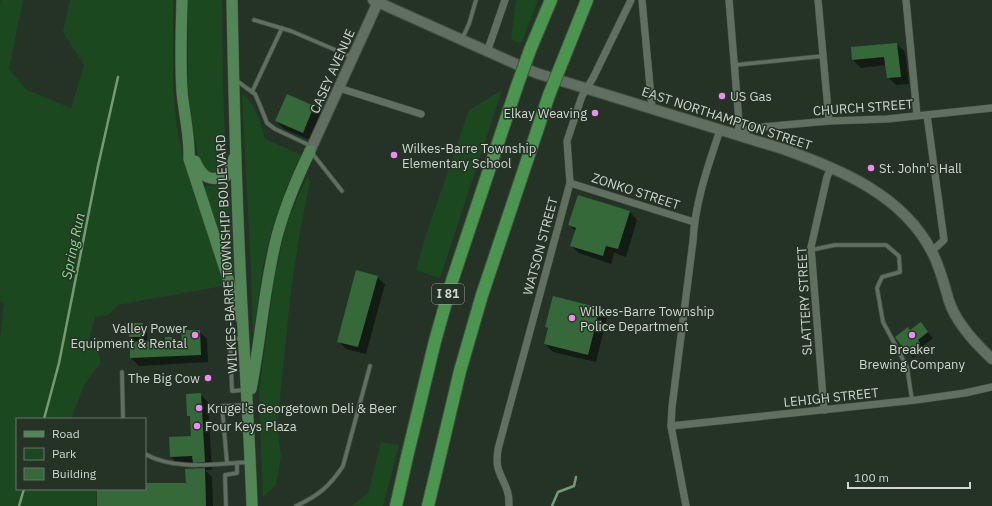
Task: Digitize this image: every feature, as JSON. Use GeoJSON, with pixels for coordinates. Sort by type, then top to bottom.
{"type":"FeatureCollection","features":[{"type":"Feature","properties":{"kind":"highway","name":"I 81"},"geometry":{"type":"LineString","coordinates":[[396,506],[435,341],[452,281],[517,86],[551,0]]}},
{"type":"Feature","properties":{"kind":"highway","name":"I 81"},"geometry":{"type":"LineString","coordinates":[[428,506],[460,372],[482,295],[549,95],[587,0]]}},
{"type":"Feature","properties":{"kind":"main road"},"geometry":{"type":"LineString","coordinates":[[182,0],[182,90],[189,147],[189,159],[226,272],[243,332]]}},
{"type":"Feature","properties":{"kind":"main road","name":"WILKES-BARRE TOWNSHIP BOULEVARD"},"geometry":{"type":"LineString","coordinates":[[232,0],[243,332],[249,390]]}},
{"type":"Feature","properties":{"kind":"main road","name":"EAST NORTHAMPTON STREET"},"geometry":{"type":"LineString","coordinates":[[376,1],[536,73],[587,87],[720,130],[783,148],[851,177],[874,190],[890,202],[920,232],[932,251],[939,266],[949,302],[958,318],[972,338],[992,359]]}},
{"type":"Feature","properties":{"kind":"main road","name":"CASEY AVENUE"},"geometry":{"type":"LineString","coordinates":[[311,149],[340,88],[376,1]]}},
{"type":"Feature","properties":{"kind":"main road"},"geometry":{"type":"LineString","coordinates":[[189,147],[198,170],[208,179],[217,179],[226,176],[236,152]]}},
{"type":"Feature","properties":{"kind":"main road"},"geometry":{"type":"LineString","coordinates":[[252,506],[248,405],[249,390],[277,234],[294,184],[311,149]]}},
{"type":"Feature","properties":{"kind":"street"},"geometry":{"type":"LineString","coordinates":[[487,52],[505,0]]}},
{"type":"Feature","properties":{"kind":"street","name":"WATSON STREET"},"geometry":{"type":"LineString","coordinates":[[509,506],[508,491],[498,471],[496,462],[498,449],[570,183],[567,141],[582,96],[593,78],[631,0]]}},
{"type":"Feature","properties":{"kind":"street"},"geometry":{"type":"LineString","coordinates":[[642,0],[652,108]]}},
{"type":"Feature","properties":{"kind":"street"},"geometry":{"type":"LineString","coordinates":[[729,0],[739,122],[738,135]]}},
{"type":"Feature","properties":{"kind":"street"},"geometry":{"type":"LineString","coordinates":[[818,0],[829,121]]}},
{"type":"Feature","properties":{"kind":"street"},"geometry":{"type":"LineString","coordinates":[[906,0],[917,116]]}},
{"type":"Feature","properties":{"kind":"street"},"geometry":{"type":"LineString","coordinates":[[340,88],[421,114]]}},
{"type":"Feature","properties":{"kind":"street","name":"CHURCH STREET"},"geometry":{"type":"LineString","coordinates":[[738,135],[751,128],[829,121],[887,119],[992,108]]}},
{"type":"Feature","properties":{"kind":"street"},"geometry":{"type":"LineString","coordinates":[[926,115],[944,240],[932,251]]}},
{"type":"Feature","properties":{"kind":"street"},"geometry":{"type":"LineString","coordinates":[[686,506],[671,426],[672,407],[693,241],[694,222],[700,192],[720,130]]}},
{"type":"Feature","properties":{"kind":"street","name":"SLATTERY STREET"},"geometry":{"type":"LineString","coordinates":[[824,410],[811,250],[827,177],[831,168]]}},
{"type":"Feature","properties":{"kind":"street","name":"ZONKO STREET"},"geometry":{"type":"LineString","coordinates":[[570,183],[694,222]]}},
{"type":"Feature","properties":{"kind":"street","name":"LEHIGH STREET"},"geometry":{"type":"LineString","coordinates":[[671,426],[912,400],[965,393],[992,387]]}},
{"type":"Feature","properties":{"kind":"lane"},"geometry":{"type":"LineString","coordinates":[[461,40],[469,24],[476,0]]}},
{"type":"Feature","properties":{"kind":"lane"},"geometry":{"type":"LineString","coordinates":[[254,20],[291,31],[353,57]]}},
{"type":"Feature","properties":{"kind":"lane"},"geometry":{"type":"LineString","coordinates":[[252,92],[282,28]]}},
{"type":"Feature","properties":{"kind":"lane"},"geometry":{"type":"LineString","coordinates":[[734,65],[823,56]]}},
{"type":"Feature","properties":{"kind":"lane"},"geometry":{"type":"LineString","coordinates":[[234,78],[252,92],[260,102],[267,123],[311,149],[342,191]]}},
{"type":"Feature","properties":{"kind":"lane"},"geometry":{"type":"LineString","coordinates":[[811,250],[835,245],[886,245],[899,256],[900,272],[882,277],[877,288],[883,322],[907,367],[912,400]]}},
{"type":"Feature","properties":{"kind":"lane"},"geometry":{"type":"LineString","coordinates":[[296,506],[310,500],[323,491],[334,480],[343,466],[370,366]]}},
{"type":"Feature","properties":{"kind":"lane"},"geometry":{"type":"LineString","coordinates":[[122,372],[123,418]]}},
{"type":"Feature","properties":{"kind":"lane"},"geometry":{"type":"LineString","coordinates":[[227,463],[222,406],[248,405]]}},
{"type":"Feature","properties":{"kind":"lane"},"geometry":{"type":"LineString","coordinates":[[146,454],[157,459],[184,465],[250,462]]}},
{"type":"Feature","properties":{"kind":"lane"},"geometry":{"type":"LineString","coordinates":[[226,506],[225,475],[237,473],[238,463]]}},
{"type":"Feature","properties":{"kind":"green space"},"geometry":{"type":"Polygon","coordinates":[[[1,0],[23,0],[9,69],[27,90],[71,108],[84,65],[63,32],[70,0],[173,0],[173,85],[176,121],[182,152],[214,250],[223,286],[118,305],[108,315],[95,317],[88,343],[97,347],[101,363],[85,383],[71,418],[16,418],[16,490],[97,490],[96,506],[0,506],[0,338],[4,303],[0,301],[1,0]]]}},
{"type":"Feature","properties":{"kind":"green space"},"geometry":{"type":"Polygon","coordinates":[[[188,0],[222,0],[226,163],[224,169],[213,174],[209,173],[199,161],[190,109],[188,89],[188,0]]]}},
{"type":"Feature","properties":{"kind":"green space"},"geometry":{"type":"Polygon","coordinates":[[[516,0],[538,0],[521,44],[511,39],[516,0]]]}},
{"type":"Feature","properties":{"kind":"green space"},"geometry":{"type":"Polygon","coordinates":[[[502,90],[440,278],[416,270],[425,238],[469,110],[502,90]]]}},
{"type":"Feature","properties":{"kind":"green space"},"geometry":{"type":"Polygon","coordinates":[[[242,95],[251,102],[265,139],[301,155],[285,191],[272,229],[263,269],[253,337],[251,270],[242,95]]]}},
{"type":"Feature","properties":{"kind":"green space"},"geometry":{"type":"Polygon","coordinates":[[[307,177],[310,181],[299,237],[291,290],[277,427],[281,456],[276,485],[263,497],[259,392],[265,346],[275,275],[287,222],[307,177]]]}},
{"type":"Feature","properties":{"kind":"green space"},"geometry":{"type":"Polygon","coordinates":[[[229,183],[235,288],[218,228],[204,187],[229,183]]]}},
{"type":"Feature","properties":{"kind":"green space"},"geometry":{"type":"Polygon","coordinates":[[[381,442],[399,445],[383,506],[352,506],[368,493],[381,442]]]}},
{"type":"Feature","properties":{"kind":"building"},"geometry":{"type":"Polygon","coordinates":[[[897,43],[901,77],[887,78],[884,57],[852,60],[851,47],[897,43]]]}},
{"type":"Feature","properties":{"kind":"building"},"geometry":{"type":"Polygon","coordinates":[[[287,94],[314,106],[303,133],[275,121],[287,94]]]}},
{"type":"Feature","properties":{"kind":"building"},"geometry":{"type":"Polygon","coordinates":[[[578,195],[630,211],[618,249],[606,246],[603,256],[570,246],[576,228],[568,225],[578,195]]]}},
{"type":"Feature","properties":{"kind":"building"},"geometry":{"type":"Polygon","coordinates":[[[356,270],[378,276],[358,347],[337,342],[356,270]]]}},
{"type":"Feature","properties":{"kind":"building","name":"Wilkes-Barre Township Police Department"},"geometry":{"type":"Polygon","coordinates":[[[553,296],[600,308],[588,355],[544,344],[548,328],[545,327],[553,296]]]}},
{"type":"Feature","properties":{"kind":"building","name":"Breaker Brewing Company"},"geometry":{"type":"Polygon","coordinates":[[[921,322],[928,332],[918,340],[920,343],[907,353],[895,337],[908,327],[910,330],[921,322]]]}},
{"type":"Feature","properties":{"kind":"building"},"geometry":{"type":"Polygon","coordinates":[[[129,323],[143,323],[144,337],[129,337],[129,323]]]}},
{"type":"Feature","properties":{"kind":"building"},"geometry":{"type":"Polygon","coordinates":[[[181,330],[200,330],[201,355],[130,358],[130,342],[165,341],[165,337],[172,337],[172,340],[182,340],[181,330]]]}},
{"type":"Feature","properties":{"kind":"building","name":"Four Keys Plaza"},"geometry":{"type":"Polygon","coordinates":[[[201,393],[205,462],[193,463],[192,456],[170,457],[169,437],[191,436],[190,416],[187,416],[186,394],[201,393]]]}},
{"type":"Feature","properties":{"kind":"building"},"geometry":{"type":"Polygon","coordinates":[[[205,468],[206,506],[97,506],[97,490],[146,490],[146,483],[186,483],[185,469],[205,468]]]}},
{"type":"Feature","properties":{"kind":"waterway","name":"Spring Run"},"geometry":{"type":"LineString","coordinates":[[44,418],[59,363],[98,166],[118,77]]}},
{"type":"Feature","properties":{"kind":"waterway"},"geometry":{"type":"LineString","coordinates":[[552,506],[558,492],[574,486],[576,477]]}},
{"type":"Feature","properties":{"kind":"waterway","name":"Spring Run"},"geometry":{"type":"LineString","coordinates":[[19,506],[24,490]]}},
{"type":"Feature","properties":{"kind":"place","name":"US Gas"},"geometry":{"type":"Point","coordinates":[722,96]}},
{"type":"Feature","properties":{"kind":"place","name":"Elkay Weaving"},"geometry":{"type":"Point","coordinates":[595,113]}},
{"type":"Feature","properties":{"kind":"place","name":"Wilkes-Barre Township Elementary School"},"geometry":{"type":"Point","coordinates":[394,155]}},
{"type":"Feature","properties":{"kind":"place","name":"St. John's Hall"},"geometry":{"type":"Point","coordinates":[871,168]}},
{"type":"Feature","properties":{"kind":"place","name":"Wilkes-Barre Township Police Department"},"geometry":{"type":"Point","coordinates":[572,318]}},
{"type":"Feature","properties":{"kind":"place","name":"Valley Power Equipment & Rental"},"geometry":{"type":"Point","coordinates":[195,335]}},
{"type":"Feature","properties":{"kind":"place","name":"Breaker Brewing Company"},"geometry":{"type":"Point","coordinates":[912,335]}},
{"type":"Feature","properties":{"kind":"place","name":"The Big Cow"},"geometry":{"type":"Point","coordinates":[208,378]}},
{"type":"Feature","properties":{"kind":"place","name":"Krugel's Georgetown Deli & Beer"},"geometry":{"type":"Point","coordinates":[199,408]}},
{"type":"Feature","properties":{"kind":"place","name":"Four Keys Plaza"},"geometry":{"type":"Point","coordinates":[197,426]}}]}
